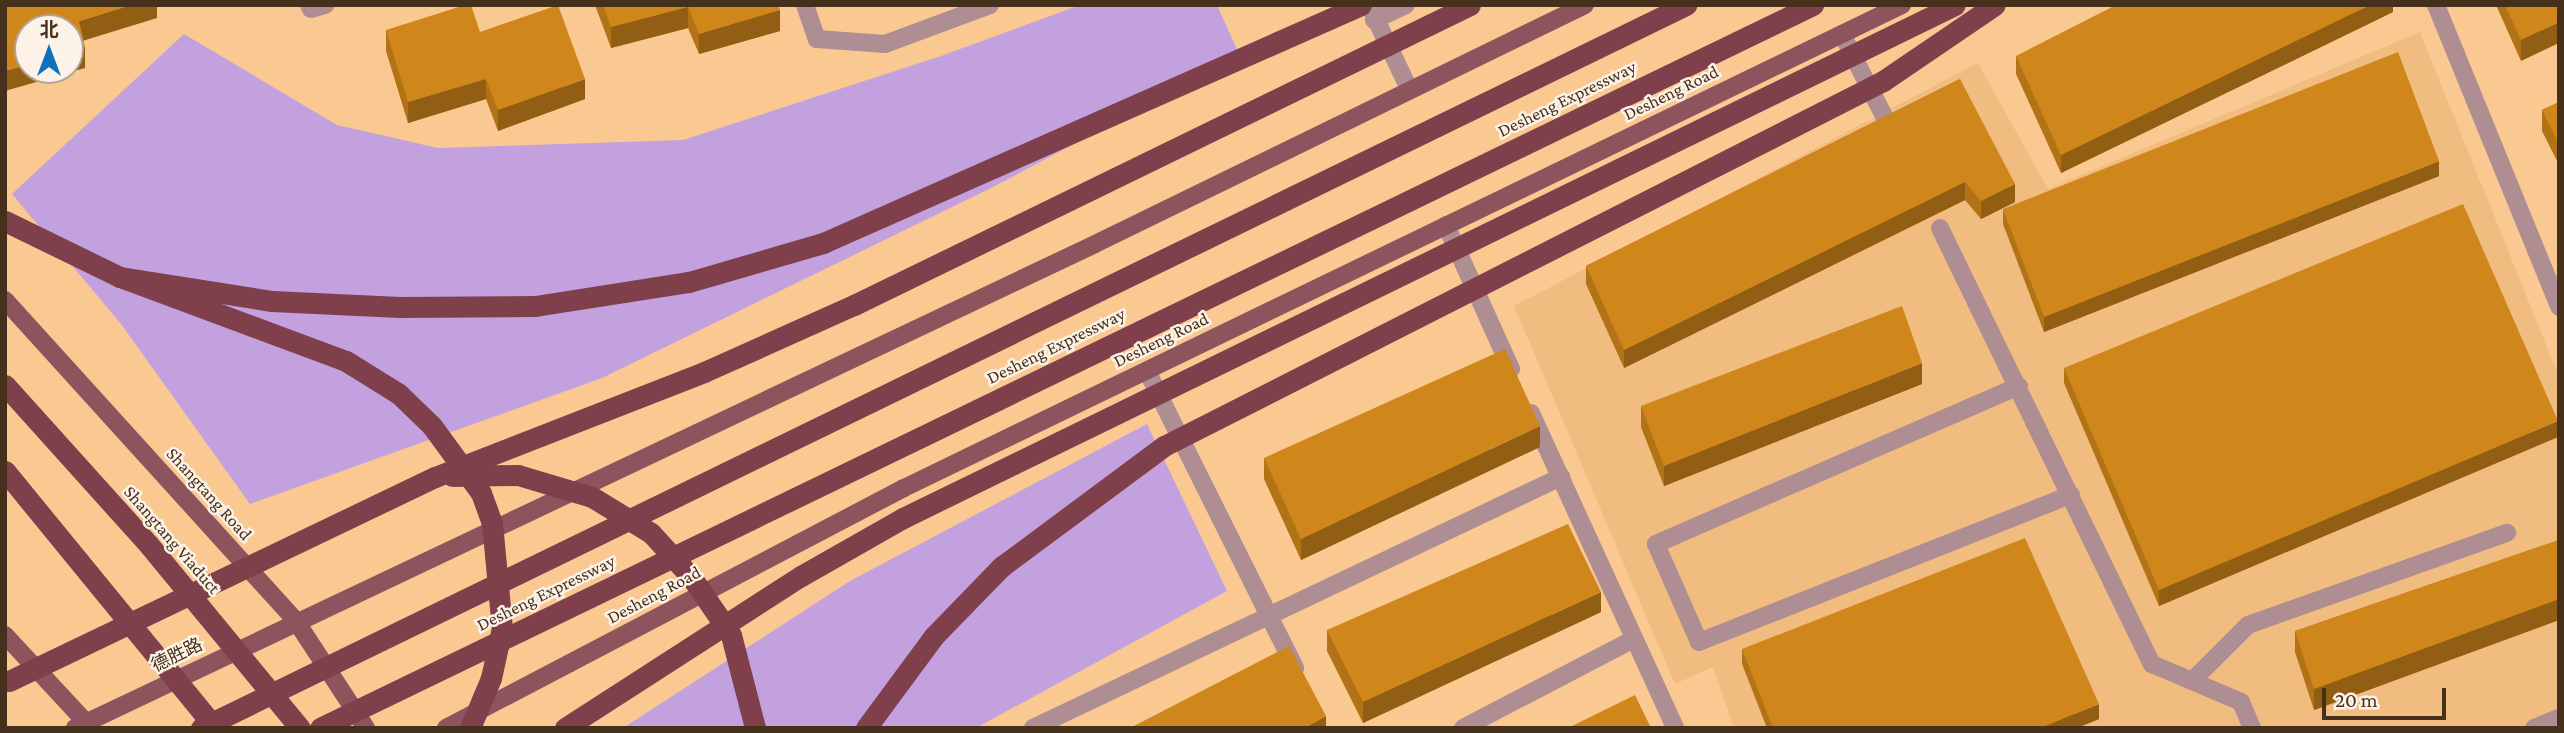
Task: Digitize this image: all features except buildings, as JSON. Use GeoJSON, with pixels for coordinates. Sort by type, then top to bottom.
{"type":"FeatureCollection","features":[{"type":"Feature","properties":{"kind":"highway"},"geometry":{"type":"LineString","coordinates":[[6,683],[435,477],[692,377],[854,305],[1470,5]]}},
{"type":"Feature","properties":{"kind":"highway","name":"Desheng Expressway"},"geometry":{"type":"LineString","coordinates":[[201,728],[1686,5]]}},
{"type":"Feature","properties":{"kind":"highway","name":"Desheng Expressway"},"geometry":{"type":"LineString","coordinates":[[320,728],[1813,5]]}},
{"type":"Feature","properties":{"kind":"highway"},"geometry":{"type":"LineString","coordinates":[[565,728],[801,576],[903,518],[1955,5]]}},
{"type":"Feature","properties":{"kind":"highway"},"geometry":{"type":"LineString","coordinates":[[866,728],[934,636],[1001,567],[1164,446],[1883,81],[1995,5]]}},
{"type":"Feature","properties":{"kind":"highway"},"geometry":{"type":"LineString","coordinates":[[120,277],[272,301],[400,307],[535,306],[689,282],[823,243],[1368,10]]}},
{"type":"Feature","properties":{"kind":"highway"},"geometry":{"type":"LineString","coordinates":[[5,221],[120,277],[346,361],[399,394],[432,426],[481,493],[499,557],[502,628],[491,678],[470,728]]}},
{"type":"Feature","properties":{"kind":"highway","name":"Shangtang Viaduct"},"geometry":{"type":"LineString","coordinates":[[5,385],[149,545],[300,728]]}},
{"type":"Feature","properties":{"kind":"highway"},"geometry":{"type":"LineString","coordinates":[[5,471],[215,728]]}},
{"type":"Feature","properties":{"kind":"highway"},"geometry":{"type":"LineString","coordinates":[[435,477],[518,475],[592,497],[651,533],[692,578],[732,635],[755,728]]}},
{"type":"Feature","properties":{"kind":"main road"},"geometry":{"type":"LineString","coordinates":[[296,621],[1095,244],[1585,5]]}},
{"type":"Feature","properties":{"kind":"main road","name":"Desheng Road"},"geometry":{"type":"LineString","coordinates":[[446,728],[904,488],[1902,5]]}},
{"type":"Feature","properties":{"kind":"main road","name":"Shangtang Road"},"geometry":{"type":"LineString","coordinates":[[5,300],[296,621],[366,728]]}},
{"type":"Feature","properties":{"kind":"main road","name":"德胜路"},"geometry":{"type":"LineString","coordinates":[[84,726],[296,621]]}},
{"type":"Feature","properties":{"kind":"main road"},"geometry":{"type":"LineString","coordinates":[[5,635],[84,726]]}},
{"type":"Feature","properties":{"kind":"street"},"geometry":{"type":"LineString","coordinates":[[309,5],[311,9],[325,5]]}},
{"type":"Feature","properties":{"kind":"street"},"geometry":{"type":"LineString","coordinates":[[805,5],[817,39],[885,44],[990,5]]}},
{"type":"Feature","properties":{"kind":"street"},"geometry":{"type":"LineString","coordinates":[[1406,5],[1368,10],[1409,89]]}},
{"type":"Feature","properties":{"kind":"street"},"geometry":{"type":"LineString","coordinates":[[2436,5],[2559,307]]}},
{"type":"Feature","properties":{"kind":"street"},"geometry":{"type":"LineString","coordinates":[[1842,34],[1886,120]]}},
{"type":"Feature","properties":{"kind":"street"},"geometry":{"type":"LineString","coordinates":[[1446,225],[1675,728]]}},
{"type":"Feature","properties":{"kind":"street"},"geometry":{"type":"LineString","coordinates":[[1940,228],[2152,664],[2241,702],[2252,728]]}},
{"type":"Feature","properties":{"kind":"street"},"geometry":{"type":"LineString","coordinates":[[1147,371],[1306,690]]}},
{"type":"Feature","properties":{"kind":"street"},"geometry":{"type":"LineString","coordinates":[[2019,386],[1656,544],[1699,642],[2071,495]]}},
{"type":"Feature","properties":{"kind":"street"},"geometry":{"type":"LineString","coordinates":[[1033,728],[1561,477]]}},
{"type":"Feature","properties":{"kind":"street"},"geometry":{"type":"LineString","coordinates":[[2193,680],[2248,625],[2507,533]]}},
{"type":"Feature","properties":{"kind":"street"},"geometry":{"type":"LineString","coordinates":[[1463,728],[1634,639]]}},
{"type":"Feature","properties":{"kind":"street"},"geometry":{"type":"LineString","coordinates":[[2534,728],[2559,718]]}},
{"type":"Feature","properties":{"kind":"shaded area"},"geometry":{"type":"Polygon","coordinates":[[[1080,5],[1217,5],[1240,56],[993,187],[602,378],[250,504],[121,324],[12,194],[184,34],[337,125],[438,148],[683,140],[941,56],[1080,5]]]}},
{"type":"Feature","properties":{"kind":"shaded area"},"geometry":{"type":"Polygon","coordinates":[[[2420,32],[2559,377],[2559,728],[1734,728],[1713,667],[1675,684],[1514,306],[1978,63],[2048,189],[2420,32]]]}},
{"type":"Feature","properties":{"kind":"shaded area"},"geometry":{"type":"Polygon","coordinates":[[[1147,424],[1227,591],[976,728],[623,728],[850,581],[1147,424]]]}}]}
